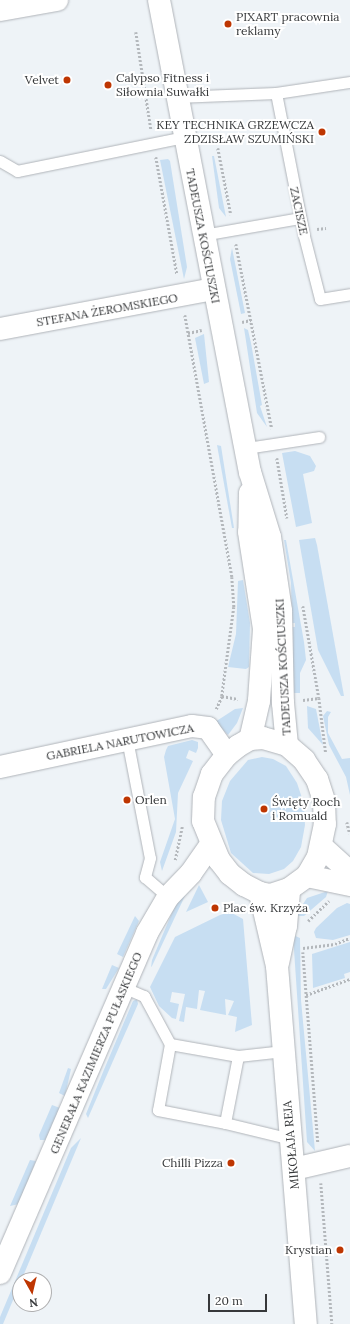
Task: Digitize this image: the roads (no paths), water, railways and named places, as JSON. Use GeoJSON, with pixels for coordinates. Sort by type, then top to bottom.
{"type":"FeatureCollection","features":[{"type":"Feature","properties":{"kind":"street"},"geometry":{"type":"LineString","coordinates":[[0,10],[57,0]]}},
{"type":"Feature","properties":{"kind":"street","name":"TADEUSZA KOŚCIUSZKI"},"geometry":{"type":"LineString","coordinates":[[159,0],[176,97],[250,472],[270,537],[281,611],[283,703],[287,745]]}},
{"type":"Feature","properties":{"kind":"street","name":"STEFANA ŻEROMSKIEGO"},"geometry":{"type":"LineString","coordinates":[[0,329],[214,289]]}},
{"type":"Feature","properties":{"kind":"street","name":"TADEUSZA KOŚCIUSZKI"},"geometry":{"type":"LineString","coordinates":[[250,472],[249,532],[264,629],[259,701],[250,739]]}},
{"type":"Feature","properties":{"kind":"street","name":"GABRIELA NARUTOWICZA"},"geometry":{"type":"LineString","coordinates":[[0,767],[192,726],[208,728],[227,754]]}},
{"type":"Feature","properties":{"kind":"street"},"geometry":{"type":"LineString","coordinates":[[263,738],[287,745],[304,760],[317,779],[324,801],[325,824],[321,846],[314,867],[307,876],[289,889],[280,893],[260,893],[230,874],[218,860],[203,821],[204,796],[212,774],[227,754],[250,739],[263,738]]}},
{"type":"Feature","properties":{"kind":"street","name":"GENERAŁA KAZIMIERZA PUŁASKIEGO"},"geometry":{"type":"LineString","coordinates":[[0,1273],[125,988],[147,933],[168,897],[191,873],[211,844]]}},
{"type":"Feature","properties":{"kind":"street"},"geometry":{"type":"LineString","coordinates":[[321,846],[347,880]]}},
{"type":"Feature","properties":{"kind":"street"},"geometry":{"type":"LineString","coordinates":[[307,876],[347,880]]}},
{"type":"Feature","properties":{"kind":"street"},"geometry":{"type":"LineString","coordinates":[[277,966],[286,926],[289,889]]}},
{"type":"Feature","properties":{"kind":"street"},"geometry":{"type":"LineString","coordinates":[[260,893],[277,966]]}},
{"type":"Feature","properties":{"kind":"street","name":"MIKOŁAJA REJA"},"geometry":{"type":"LineString","coordinates":[[277,966],[306,1324]]}},
{"type":"Feature","properties":{"kind":"street"},"geometry":{"type":"LineString","coordinates":[[294,1169],[320,1165],[350,1156]]}},
{"type":"Feature","properties":{"kind":"lane"},"geometry":{"type":"LineString","coordinates":[[176,97],[276,93],[350,82]]}},
{"type":"Feature","properties":{"kind":"lane","name":"ZACISZE"},"geometry":{"type":"LineString","coordinates":[[276,93],[300,218],[320,299],[350,294]]}},
{"type":"Feature","properties":{"kind":"lane"},"geometry":{"type":"LineString","coordinates":[[0,161],[18,171],[153,142],[184,137]]}},
{"type":"Feature","properties":{"kind":"lane"},"geometry":{"type":"LineString","coordinates":[[203,235],[300,218]]}},
{"type":"Feature","properties":{"kind":"lane"},"geometry":{"type":"LineString","coordinates":[[246,448],[319,437]]}},
{"type":"Feature","properties":{"kind":"lane"},"geometry":{"type":"LineString","coordinates":[[127,739],[150,858],[145,876],[168,897]]}},
{"type":"Feature","properties":{"kind":"lane"},"geometry":{"type":"LineString","coordinates":[[125,988],[144,996],[170,1044],[158,1110],[225,1123],[290,1139]]}},
{"type":"Feature","properties":{"kind":"lane"},"geometry":{"type":"LineString","coordinates":[[170,1044],[238,1056],[284,1051]]}},
{"type":"Feature","properties":{"kind":"lane"},"geometry":{"type":"LineString","coordinates":[[225,1123],[238,1056]]}},
{"type":"Feature","properties":{"kind":"place","name":"PIXART pracownia reklamy"},"geometry":{"type":"Point","coordinates":[228,24]}},
{"type":"Feature","properties":{"kind":"place","name":"Velvet"},"geometry":{"type":"Point","coordinates":[67,80]}},
{"type":"Feature","properties":{"kind":"place","name":"Calypso Fitness i Siłownia Suwałki"},"geometry":{"type":"Point","coordinates":[108,85]}},
{"type":"Feature","properties":{"kind":"place","name":"KEY TECHNIKA GRZEWCZA ZDZISŁAW SZUMIŃSKI"},"geometry":{"type":"Point","coordinates":[322,132]}},
{"type":"Feature","properties":{"kind":"place","name":"Orlen"},"geometry":{"type":"Point","coordinates":[127,800]}},
{"type":"Feature","properties":{"kind":"place","name":"Święty Roch i Romuald"},"geometry":{"type":"Point","coordinates":[264,809]}},
{"type":"Feature","properties":{"kind":"place","name":"Plac św. Krzyża"},"geometry":{"type":"Point","coordinates":[215,908]}},
{"type":"Feature","properties":{"kind":"place","name":"Chilli Pizza"},"geometry":{"type":"Point","coordinates":[231,1163]}},
{"type":"Feature","properties":{"kind":"place","name":"Krystian"},"geometry":{"type":"Point","coordinates":[340,1250]}}]}
